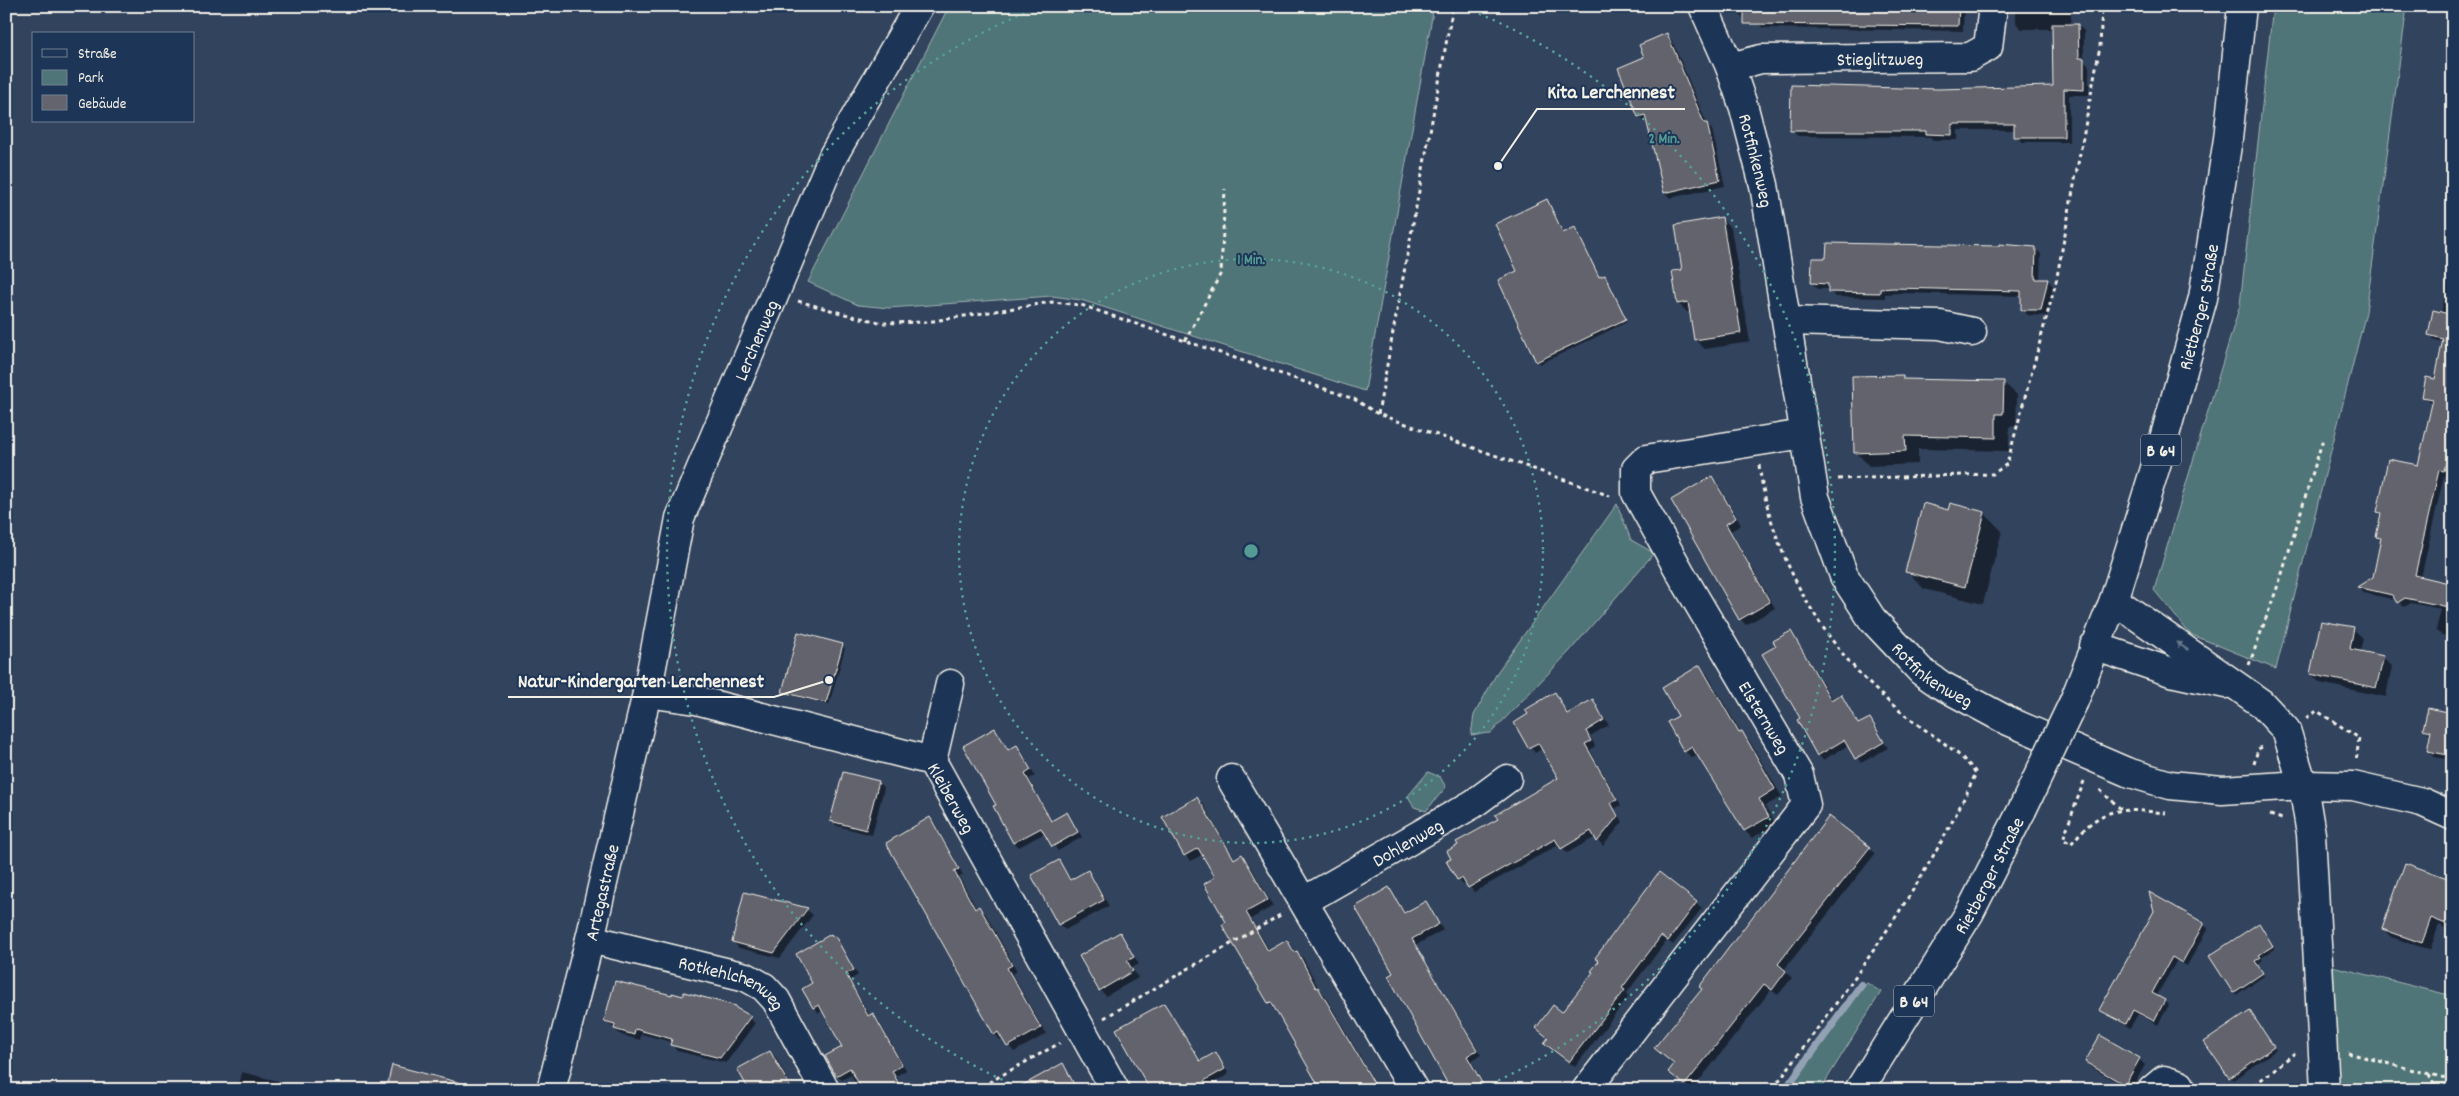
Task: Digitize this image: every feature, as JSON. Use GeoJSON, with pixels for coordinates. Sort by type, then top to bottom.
{"type":"FeatureCollection","features":[{"type":"Feature","properties":{"kind":"street","name":"Lerchenweg"},"geometry":{"type":"LineString","coordinates":[[647,693],[680,518],[833,156],[919,6]]}},
{"type":"Feature","properties":{"kind":"street","name":"Rotfinkenweg"},"geometry":{"type":"LineString","coordinates":[[1703,6],[1730,67],[1744,108],[1764,185],[1788,321],[1815,497],[1844,576],[1872,619],[1921,671],[1941,685],[2032,731],[2126,772],[2170,785],[2222,790],[2303,785],[2353,786],[2422,802],[2453,816]]}},
{"type":"Feature","properties":{"kind":"street","name":"Stieglitzweg"},"geometry":{"type":"LineString","coordinates":[[1730,67],[1761,59],[1970,56],[1988,47],[1993,6]]}},
{"type":"Feature","properties":{"kind":"street","name":"Rietberger Straße"},"geometry":{"type":"LineString","coordinates":[[1859,1090],[1970,912],[2022,810],[2074,701],[2094,646],[2114,600],[2162,446],[2203,298],[2228,140],[2242,6]]}},
{"type":"Feature","properties":{"kind":"street"},"geometry":{"type":"LineString","coordinates":[[1788,321],[1940,325],[1972,332]]}},
{"type":"Feature","properties":{"kind":"street"},"geometry":{"type":"LineString","coordinates":[[1636,493],[1636,469],[1646,459],[1804,434]]}},
{"type":"Feature","properties":{"kind":"street","name":"Elsternweg"},"geometry":{"type":"LineString","coordinates":[[1586,1090],[1806,805],[1799,775],[1636,493]]}},
{"type":"Feature","properties":{"kind":"street"},"geometry":{"type":"LineString","coordinates":[[2114,600],[2194,654],[2260,703],[2286,730],[2303,785],[2314,866],[2325,1090]]}},
{"type":"Feature","properties":{"kind":"street"},"geometry":{"type":"LineString","coordinates":[[2094,646],[2171,672],[2236,687]]}},
{"type":"Feature","properties":{"kind":"street"},"geometry":{"type":"LineString","coordinates":[[932,761],[950,684]]}},
{"type":"Feature","properties":{"kind":"street","name":"Kleiberweg"},"geometry":{"type":"LineString","coordinates":[[647,693],[696,700],[932,761],[1115,1090]]}},
{"type":"Feature","properties":{"kind":"street","name":"Artegastraße"},"geometry":{"type":"LineString","coordinates":[[551,1090],[590,939],[647,693]]}},
{"type":"Feature","properties":{"kind":"street"},"geometry":{"type":"LineString","coordinates":[[1231,779],[1414,1090]]}},
{"type":"Feature","properties":{"kind":"street","name":"Dohlenweg"},"geometry":{"type":"LineString","coordinates":[[1304,901],[1472,804],[1507,779]]}},
{"type":"Feature","properties":{"kind":"street","name":"Rotkehlchenweg"},"geometry":{"type":"LineString","coordinates":[[590,939],[746,977],[764,987],[776,1000],[825,1090]]}},
{"type":"Feature","properties":{"kind":"street"},"geometry":{"type":"LineString","coordinates":[[2152,1090],[2164,1080],[2180,1085],[2182,1090]]}},
{"type":"Feature","properties":{"kind":"path"},"geometry":{"type":"LineString","coordinates":[[1378,414],[1453,6]]}},
{"type":"Feature","properties":{"kind":"path"},"geometry":{"type":"LineString","coordinates":[[1812,480],[1993,474],[2007,464],[2056,282],[2100,46],[2102,6]]}},
{"type":"Feature","properties":{"kind":"path"},"geometry":{"type":"LineString","coordinates":[[1185,340],[1221,273],[1225,189]]}},
{"type":"Feature","properties":{"kind":"path"},"geometry":{"type":"LineString","coordinates":[[774,293],[852,316],[884,323],[926,322],[1052,302],[1081,305],[1354,399],[1378,414],[1614,498],[1636,493]]}},
{"type":"Feature","properties":{"kind":"path"},"geometry":{"type":"LineString","coordinates":[[2236,687],[2253,655],[2281,577],[2323,439]]}},
{"type":"Feature","properties":{"kind":"path"},"geometry":{"type":"LineString","coordinates":[[1772,1090],[1860,972],[1915,890],[1960,808],[1976,773]]}},
{"type":"Feature","properties":{"kind":"path"},"geometry":{"type":"LineString","coordinates":[[2086,776],[2063,839],[2071,844],[2083,829],[2098,817],[2121,809],[2170,813]]}},
{"type":"Feature","properties":{"kind":"path"},"geometry":{"type":"LineString","coordinates":[[2107,796],[2121,809]]}},
{"type":"Feature","properties":{"kind":"path"},"geometry":{"type":"LineString","coordinates":[[975,1090],[1083,1030],[1304,901]]}},
{"type":"Feature","properties":{"kind":"path"},"geometry":{"type":"LineString","coordinates":[[2248,1090],[2300,1049],[2323,1046]]}},
{"type":"Feature","properties":{"kind":"path"},"geometry":{"type":"LineString","coordinates":[[2376,1061],[2453,1080]]}},
{"type":"Feature","properties":{"kind":"path"},"geometry":{"type":"LineString","coordinates":[[2429,1074],[2436,1090]]}},
{"type":"Feature","properties":{"kind":"green space"},"geometry":{"type":"Polygon","coordinates":[[[949,6],[1434,6],[1365,391],[1081,300],[1052,296],[889,308],[858,305],[808,282],[949,6]]]}},
{"type":"Feature","properties":{"kind":"green space"},"geometry":{"type":"Polygon","coordinates":[[[2273,6],[2407,6],[2366,312],[2276,669],[2190,634],[2154,590],[2240,305],[2273,6]]]}},
{"type":"Feature","properties":{"kind":"green space"},"geometry":{"type":"Polygon","coordinates":[[[1617,504],[1631,540],[1654,553],[1569,652],[1491,733],[1471,735],[1474,715],[1498,671],[1617,504]]]}},
{"type":"Feature","properties":{"kind":"green space"},"geometry":{"type":"Polygon","coordinates":[[[1428,772],[1440,777],[1446,787],[1426,811],[1414,807],[1408,796],[1428,772]]]}},
{"type":"Feature","properties":{"kind":"green space"},"geometry":{"type":"Polygon","coordinates":[[[2328,965],[2453,996],[2453,1090],[2335,1090],[2328,965]]]}},
{"type":"Feature","properties":{"kind":"green space"},"geometry":{"type":"Polygon","coordinates":[[[1867,983],[1881,992],[1820,1090],[1788,1090],[1867,983]]]}},
{"type":"Feature","properties":{"kind":"building"},"geometry":{"type":"Polygon","coordinates":[[[1744,6],[1959,6],[1958,26],[1744,24],[1744,6]]]}},
{"type":"Feature","properties":{"kind":"building"},"geometry":{"type":"Polygon","coordinates":[[[2052,24],[2078,24],[2079,58],[2084,58],[2084,90],[2064,89],[2064,137],[2014,137],[2014,124],[1952,124],[1952,135],[1926,134],[1926,131],[1790,131],[1791,85],[1938,89],[2053,86],[2052,24]]]}},
{"type":"Feature","properties":{"kind":"building"},"geometry":{"type":"Polygon","coordinates":[[[1667,33],[1704,123],[1707,123],[1720,180],[1664,193],[1645,115],[1638,117],[1618,68],[1644,57],[1639,45],[1667,33]]]}},
{"type":"Feature","properties":{"kind":"building"},"geometry":{"type":"Polygon","coordinates":[[[1547,199],[1563,233],[1575,227],[1599,277],[1605,275],[1626,319],[1536,362],[1498,280],[1517,271],[1495,224],[1547,199]]]}},
{"type":"Feature","properties":{"kind":"building"},"geometry":{"type":"Polygon","coordinates":[[[1722,217],[1741,333],[1694,340],[1688,302],[1677,304],[1672,271],[1682,270],[1675,225],[1722,217]]]}},
{"type":"Feature","properties":{"kind":"building"},"geometry":{"type":"Polygon","coordinates":[[[1827,243],[1999,246],[1999,244],[2036,247],[2035,279],[2048,279],[2041,310],[2021,310],[2021,291],[1893,288],[1880,289],[1880,293],[1828,292],[1828,284],[1811,283],[1812,258],[1826,258],[1827,243]]]}},
{"type":"Feature","properties":{"kind":"building"},"geometry":{"type":"Polygon","coordinates":[[[2433,310],[2453,315],[2453,434],[2444,471],[2439,470],[2415,575],[2453,584],[2453,608],[2405,598],[2397,603],[2392,595],[2357,587],[2373,577],[2381,538],[2376,537],[2381,513],[2377,512],[2388,459],[2418,465],[2433,399],[2422,397],[2426,377],[2435,379],[2443,339],[2428,335],[2433,310]]]}},
{"type":"Feature","properties":{"kind":"building"},"geometry":{"type":"Polygon","coordinates":[[[1903,375],[1903,379],[2004,381],[2003,414],[1996,414],[1996,438],[1905,436],[1906,451],[1854,453],[1852,376],[1903,375]]]}},
{"type":"Feature","properties":{"kind":"building"},"geometry":{"type":"Polygon","coordinates":[[[1712,476],[1736,518],[1726,524],[1770,602],[1739,620],[1671,500],[1712,476]]]}},
{"type":"Feature","properties":{"kind":"building"},"geometry":{"type":"Polygon","coordinates":[[[1923,503],[1948,510],[1950,503],[1985,512],[1965,587],[1905,572],[1923,503]]]}},
{"type":"Feature","properties":{"kind":"building"},"geometry":{"type":"Polygon","coordinates":[[[2321,621],[2354,627],[2350,649],[2384,656],[2376,688],[2310,674],[2321,621]]]}},
{"type":"Feature","properties":{"kind":"building"},"geometry":{"type":"Polygon","coordinates":[[[1791,631],[1831,700],[1841,694],[1858,724],[1870,718],[1884,742],[1855,759],[1844,740],[1817,756],[1797,720],[1800,718],[1762,654],[1776,646],[1773,641],[1791,631]]]}},
{"type":"Feature","properties":{"kind":"building"},"geometry":{"type":"Polygon","coordinates":[[[798,632],[843,644],[826,703],[782,692],[798,632]]]}},
{"type":"Feature","properties":{"kind":"building"},"geometry":{"type":"Polygon","coordinates":[[[1700,665],[1739,733],[1742,731],[1775,789],[1759,799],[1769,817],[1744,831],[1692,747],[1684,752],[1667,722],[1678,716],[1662,688],[1700,665]]]}},
{"type":"Feature","properties":{"kind":"building"},"geometry":{"type":"Polygon","coordinates":[[[1555,692],[1567,714],[1593,699],[1604,720],[1586,731],[1591,741],[1585,744],[1617,800],[1611,803],[1618,816],[1597,842],[1591,831],[1561,849],[1555,839],[1468,888],[1462,878],[1457,880],[1446,861],[1451,859],[1447,851],[1458,845],[1456,842],[1498,819],[1495,815],[1558,778],[1538,743],[1528,748],[1514,723],[1528,714],[1525,710],[1555,692]]]}},
{"type":"Feature","properties":{"kind":"building"},"geometry":{"type":"Polygon","coordinates":[[[2428,708],[2453,713],[2453,756],[2427,751],[2431,731],[2423,729],[2428,708]]]}},
{"type":"Feature","properties":{"kind":"building"},"geometry":{"type":"Polygon","coordinates":[[[995,728],[1008,750],[1017,745],[1031,770],[1025,774],[1051,821],[1067,812],[1078,832],[1052,847],[1041,828],[1013,843],[993,806],[996,805],[963,746],[995,728]]]}},
{"type":"Feature","properties":{"kind":"building"},"geometry":{"type":"Polygon","coordinates":[[[843,772],[879,781],[866,830],[830,821],[843,772]]]}},
{"type":"Feature","properties":{"kind":"building"},"geometry":{"type":"Polygon","coordinates":[[[1197,797],[1234,859],[1242,854],[1268,900],[1246,912],[1268,951],[1287,940],[1294,952],[1297,951],[1316,988],[1318,987],[1378,1090],[1321,1090],[1271,1002],[1268,1003],[1222,925],[1226,922],[1204,884],[1215,877],[1198,848],[1184,856],[1162,817],[1197,797]]]}},
{"type":"Feature","properties":{"kind":"building"},"geometry":{"type":"Polygon","coordinates":[[[1829,816],[1870,847],[1778,964],[1786,971],[1772,990],[1764,984],[1685,1085],[1668,1072],[1674,1064],[1654,1048],[1702,989],[1699,987],[1829,816]]]}},
{"type":"Feature","properties":{"kind":"building"},"geometry":{"type":"Polygon","coordinates":[[[930,817],[959,869],[954,871],[975,909],[979,906],[1012,965],[1007,968],[1041,1028],[1007,1047],[998,1032],[994,1035],[886,843],[930,817]]]}},
{"type":"Feature","properties":{"kind":"building"},"geometry":{"type":"Polygon","coordinates":[[[1059,860],[1070,880],[1088,870],[1104,900],[1058,925],[1031,875],[1059,860]]]}},
{"type":"Feature","properties":{"kind":"building"},"geometry":{"type":"Polygon","coordinates":[[[2405,863],[2453,880],[2453,927],[2431,918],[2422,943],[2382,929],[2405,863]]]}},
{"type":"Feature","properties":{"kind":"building"},"geometry":{"type":"Polygon","coordinates":[[[1659,872],[1697,902],[1668,941],[1661,936],[1622,988],[1625,990],[1569,1062],[1544,1043],[1548,1038],[1536,1028],[1553,1005],[1562,1012],[1593,972],[1591,971],[1599,961],[1595,958],[1659,872]]]}},
{"type":"Feature","properties":{"kind":"building"},"geometry":{"type":"Polygon","coordinates":[[[1389,887],[1404,913],[1426,901],[1439,924],[1412,939],[1477,1050],[1467,1056],[1486,1090],[1451,1090],[1388,976],[1393,973],[1355,907],[1389,887]]]}},
{"type":"Feature","properties":{"kind":"building"},"geometry":{"type":"Polygon","coordinates":[[[744,892],[808,908],[774,953],[732,942],[744,892]]]}},
{"type":"Feature","properties":{"kind":"building"},"geometry":{"type":"Polygon","coordinates":[[[2149,892],[2204,923],[2182,963],[2172,957],[2152,993],[2165,1000],[2154,1021],[2133,1010],[2126,1024],[2099,1010],[2154,911],[2149,892]]]}},
{"type":"Feature","properties":{"kind":"building"},"geometry":{"type":"Polygon","coordinates":[[[2259,923],[2273,946],[2259,955],[2261,957],[2255,961],[2263,973],[2233,993],[2209,956],[2259,923]]]}},
{"type":"Feature","properties":{"kind":"building"},"geometry":{"type":"Polygon","coordinates":[[[1120,932],[1134,957],[1127,961],[1133,971],[1099,991],[1079,956],[1120,932]]]}},
{"type":"Feature","properties":{"kind":"building"},"geometry":{"type":"Polygon","coordinates":[[[831,934],[833,937],[835,936],[854,970],[846,974],[868,1016],[873,1013],[902,1065],[892,1071],[902,1090],[862,1090],[850,1068],[836,1076],[825,1056],[842,1047],[819,1005],[813,1008],[802,989],[812,983],[796,954],[831,934]]]}},
{"type":"Feature","properties":{"kind":"building"},"geometry":{"type":"Polygon","coordinates":[[[615,981],[672,995],[672,993],[683,996],[684,992],[736,1006],[736,1008],[751,1016],[720,1058],[670,1045],[672,1039],[635,1029],[634,1035],[614,1029],[615,1024],[604,1021],[615,981]]]}},
{"type":"Feature","properties":{"kind":"building"},"geometry":{"type":"Polygon","coordinates":[[[1164,1003],[1200,1061],[1216,1052],[1225,1069],[1204,1081],[1209,1090],[1150,1090],[1116,1029],[1164,1003]]]}},
{"type":"Feature","properties":{"kind":"building"},"geometry":{"type":"Polygon","coordinates":[[[2250,1011],[2274,1047],[2229,1078],[2204,1042],[2250,1011]]]}},
{"type":"Feature","properties":{"kind":"building"},"geometry":{"type":"Polygon","coordinates":[[[2100,1035],[2140,1058],[2125,1085],[2085,1062],[2100,1035]]]}},
{"type":"Feature","properties":{"kind":"building"},"geometry":{"type":"Polygon","coordinates":[[[770,1051],[792,1090],[749,1090],[737,1069],[770,1051]]]}},
{"type":"Feature","properties":{"kind":"building"},"geometry":{"type":"Polygon","coordinates":[[[1063,1063],[1077,1090],[1014,1090],[1063,1063]]]}},
{"type":"Feature","properties":{"kind":"building"},"geometry":{"type":"Polygon","coordinates":[[[392,1065],[461,1083],[460,1090],[386,1090],[392,1065]]]}},
{"type":"Feature","properties":{"kind":"waterway"},"geometry":{"type":"LineString","coordinates":[[1785,1090],[1861,985]]}},
{"type":"Feature","properties":{"kind":"place","name":"Kita Lerchennest"},"geometry":{"type":"Point","coordinates":[1498,166]}},
{"type":"Feature","properties":{"kind":"place","name":"Natur-Kindergarten Lerchennest"},"geometry":{"type":"Point","coordinates":[829,680]}}]}
